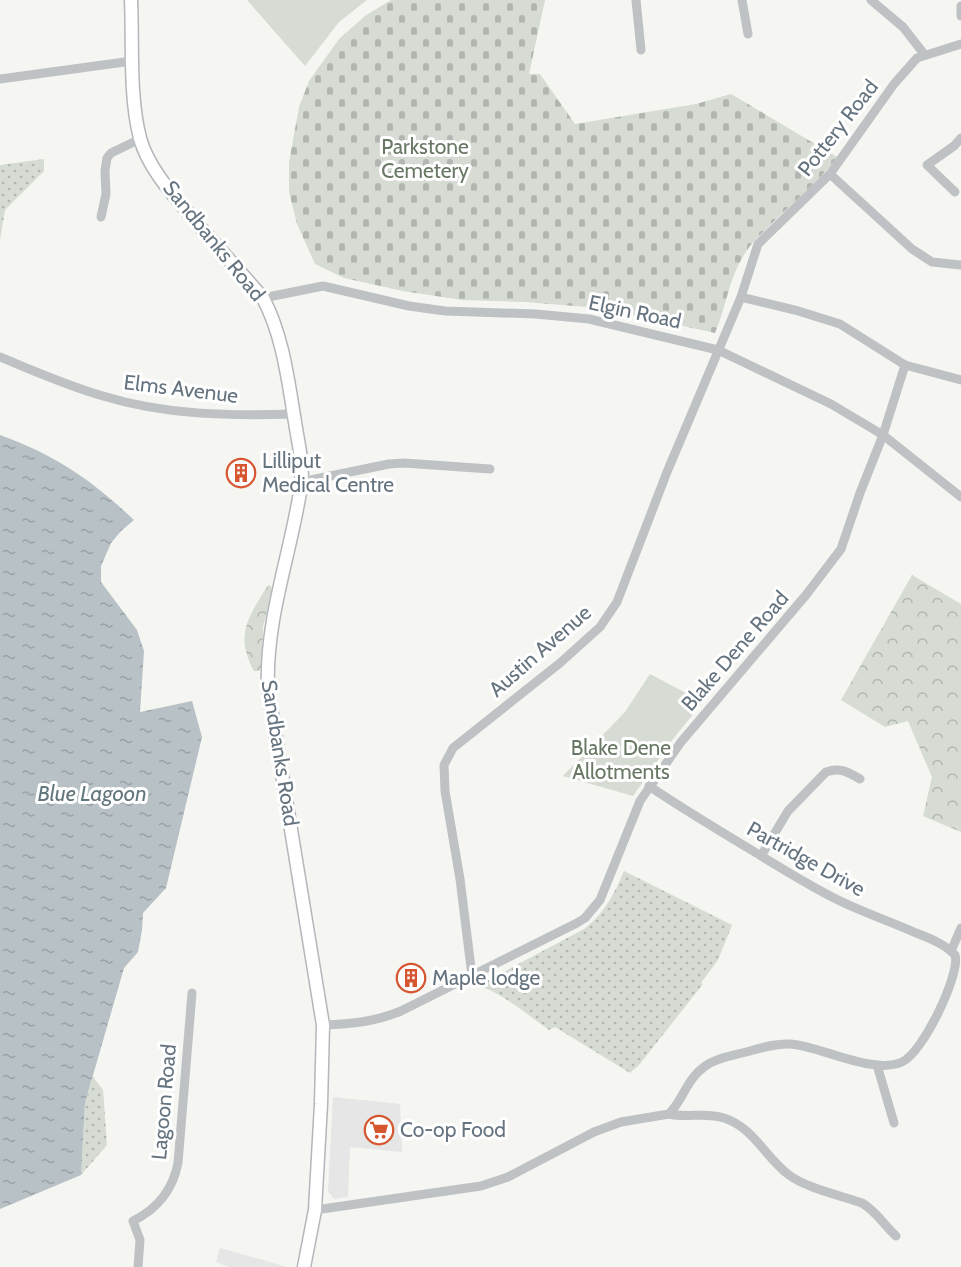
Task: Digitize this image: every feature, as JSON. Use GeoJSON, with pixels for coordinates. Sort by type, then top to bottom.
{"type":"FeatureCollection","features":[{"type":"Feature","properties":{"kind":"main road","name":"Sandbanks Road"},"geometry":{"type":"LineString","coordinates":[[132,0],[135,114],[140,139],[157,172],[176,198],[263,298],[272,315],[279,337],[299,449],[301,482],[270,625],[267,662],[268,689],[323,1025],[315,1210],[304,1267]]}},
{"type":"Feature","properties":{"kind":"street"},"geometry":{"type":"LineString","coordinates":[[636,0],[641,50]]}},
{"type":"Feature","properties":{"kind":"street"},"geometry":{"type":"LineString","coordinates":[[742,0],[748,34]]}},
{"type":"Feature","properties":{"kind":"street"},"geometry":{"type":"LineString","coordinates":[[871,0],[903,27],[924,54]]}},
{"type":"Feature","properties":{"kind":"street"},"geometry":{"type":"LineString","coordinates":[[961,6],[961,16]]}},
{"type":"Feature","properties":{"kind":"street","name":"Pottery Road"},"geometry":{"type":"LineString","coordinates":[[718,350],[741,297],[758,244],[830,174],[894,84],[916,58],[961,44]]}},
{"type":"Feature","properties":{"kind":"street"},"geometry":{"type":"LineString","coordinates":[[0,79],[132,61]]}},
{"type":"Feature","properties":{"kind":"street"},"geometry":{"type":"LineString","coordinates":[[954,192],[927,165],[954,146],[961,138]]}},
{"type":"Feature","properties":{"kind":"street"},"geometry":{"type":"LineString","coordinates":[[101,217],[106,194],[105,171],[108,158],[111,153],[140,139]]}},
{"type":"Feature","properties":{"kind":"street"},"geometry":{"type":"LineString","coordinates":[[830,174],[912,249],[932,262],[961,265]]}},
{"type":"Feature","properties":{"kind":"street","name":"Elgin Road"},"geometry":{"type":"LineString","coordinates":[[263,298],[323,286],[418,308],[590,319],[718,350],[831,404],[883,435],[961,497]]}},
{"type":"Feature","properties":{"kind":"street"},"geometry":{"type":"LineString","coordinates":[[741,297],[840,324],[904,365],[961,380]]}},
{"type":"Feature","properties":{"kind":"street","name":"Austin Avenue"},"geometry":{"type":"LineString","coordinates":[[472,976],[460,879],[445,791],[446,758],[453,748],[560,663],[600,627],[616,602],[718,350]]}},
{"type":"Feature","properties":{"kind":"street","name":"Elms Avenue"},"geometry":{"type":"LineString","coordinates":[[0,357],[101,396],[147,407],[244,416],[293,414]]}},
{"type":"Feature","properties":{"kind":"street","name":"Blake Dene Road"},"geometry":{"type":"LineString","coordinates":[[323,1025],[364,1023],[383,1019],[585,918],[600,900],[639,801],[649,786],[681,742],[806,595],[841,549],[883,435],[904,365]]}},
{"type":"Feature","properties":{"kind":"street"},"geometry":{"type":"LineString","coordinates":[[301,482],[389,464],[490,469]]}},
{"type":"Feature","properties":{"kind":"street"},"geometry":{"type":"LineString","coordinates":[[761,856],[788,811],[826,772],[834,769],[842,770],[860,779]]}},
{"type":"Feature","properties":{"kind":"street","name":"Partridge Drive"},"geometry":{"type":"LineString","coordinates":[[649,786],[761,856],[836,899],[937,942],[951,951]]}},
{"type":"Feature","properties":{"kind":"street"},"geometry":{"type":"LineString","coordinates":[[669,1114],[694,1076],[712,1061],[776,1044],[815,1048],[878,1065],[902,1062],[913,1055],[933,1029],[949,997],[960,965],[951,951],[961,928]]}},
{"type":"Feature","properties":{"kind":"street","name":"Lagoon Road"},"geometry":{"type":"LineString","coordinates":[[138,1267],[140,1240],[134,1221],[147,1214],[168,1191],[175,1178],[178,1163],[192,993]]}},
{"type":"Feature","properties":{"kind":"street"},"geometry":{"type":"LineString","coordinates":[[878,1065],[894,1123]]}},
{"type":"Feature","properties":{"kind":"street"},"geometry":{"type":"LineString","coordinates":[[315,1210],[481,1186],[508,1177],[594,1132],[621,1122],[669,1114],[691,1117],[712,1115],[734,1122],[749,1133],[792,1178],[873,1209],[884,1226],[896,1236]]}},
{"type":"Feature","properties":{"kind":"shaded area"},"geometry":{"type":"Polygon","coordinates":[[[333,1097],[400,1104],[402,1152],[350,1147],[348,1197],[334,1199],[328,1191],[333,1097]]]}},
{"type":"Feature","properties":{"kind":"shaded area"},"geometry":{"type":"Polygon","coordinates":[[[220,1248],[287,1267],[229,1267],[216,1262],[220,1248]]]}},
{"type":"Feature","properties":{"kind":"green space"},"geometry":{"type":"Polygon","coordinates":[[[247,0],[367,0],[339,22],[305,66],[247,0]]]}},
{"type":"Feature","properties":{"kind":"green space","name":"Parkstone Cemetery"},"geometry":{"type":"Polygon","coordinates":[[[391,0],[545,0],[529,74],[540,74],[575,124],[696,104],[731,94],[837,157],[746,251],[735,273],[715,333],[601,308],[462,300],[403,291],[344,278],[315,264],[297,224],[289,192],[289,162],[299,107],[309,81],[339,39],[365,16],[391,0]]]}},
{"type":"Feature","properties":{"kind":"green space"},"geometry":{"type":"Polygon","coordinates":[[[44,159],[44,171],[5,210],[0,240],[0,165],[44,159]]]}},
{"type":"Feature","properties":{"kind":"green space"},"geometry":{"type":"Polygon","coordinates":[[[912,575],[961,604],[961,832],[923,816],[932,777],[908,721],[885,727],[841,700],[912,575]]]}},
{"type":"Feature","properties":{"kind":"green space"},"geometry":{"type":"Polygon","coordinates":[[[268,585],[271,586],[272,592],[263,627],[262,668],[254,671],[245,646],[246,626],[268,585]]]}},
{"type":"Feature","properties":{"kind":"green space","name":"Blake Dene Allotments"},"geometry":{"type":"Polygon","coordinates":[[[650,674],[703,702],[673,739],[633,796],[563,776],[625,712],[650,674]]]}},
{"type":"Feature","properties":{"kind":"green space"},"geometry":{"type":"Polygon","coordinates":[[[624,871],[732,925],[718,960],[701,983],[703,984],[639,1065],[630,1073],[555,1027],[549,1030],[494,992],[477,986],[584,929],[608,903],[624,871]]]}},
{"type":"Feature","properties":{"kind":"green space"},"geometry":{"type":"Polygon","coordinates":[[[93,1077],[103,1090],[107,1145],[81,1175],[85,1103],[93,1077]]]}},
{"type":"Feature","properties":{"kind":"water","name":"Blue Lagoon"},"geometry":{"type":"Polygon","coordinates":[[[0,435],[38,451],[72,470],[134,520],[111,543],[101,566],[101,582],[137,630],[144,651],[140,712],[192,701],[202,737],[166,888],[143,913],[138,952],[124,968],[85,1103],[81,1175],[0,1209],[0,435]]]}},
{"type":"Feature","properties":{"kind":"place","name":"Lilliput Medical Centre"},"geometry":{"type":"Point","coordinates":[241,473]}},
{"type":"Feature","properties":{"kind":"place","name":"Maple lodge"},"geometry":{"type":"Point","coordinates":[411,978]}},
{"type":"Feature","properties":{"kind":"place","name":"Co-op Food"},"geometry":{"type":"Point","coordinates":[379,1130]}}]}
